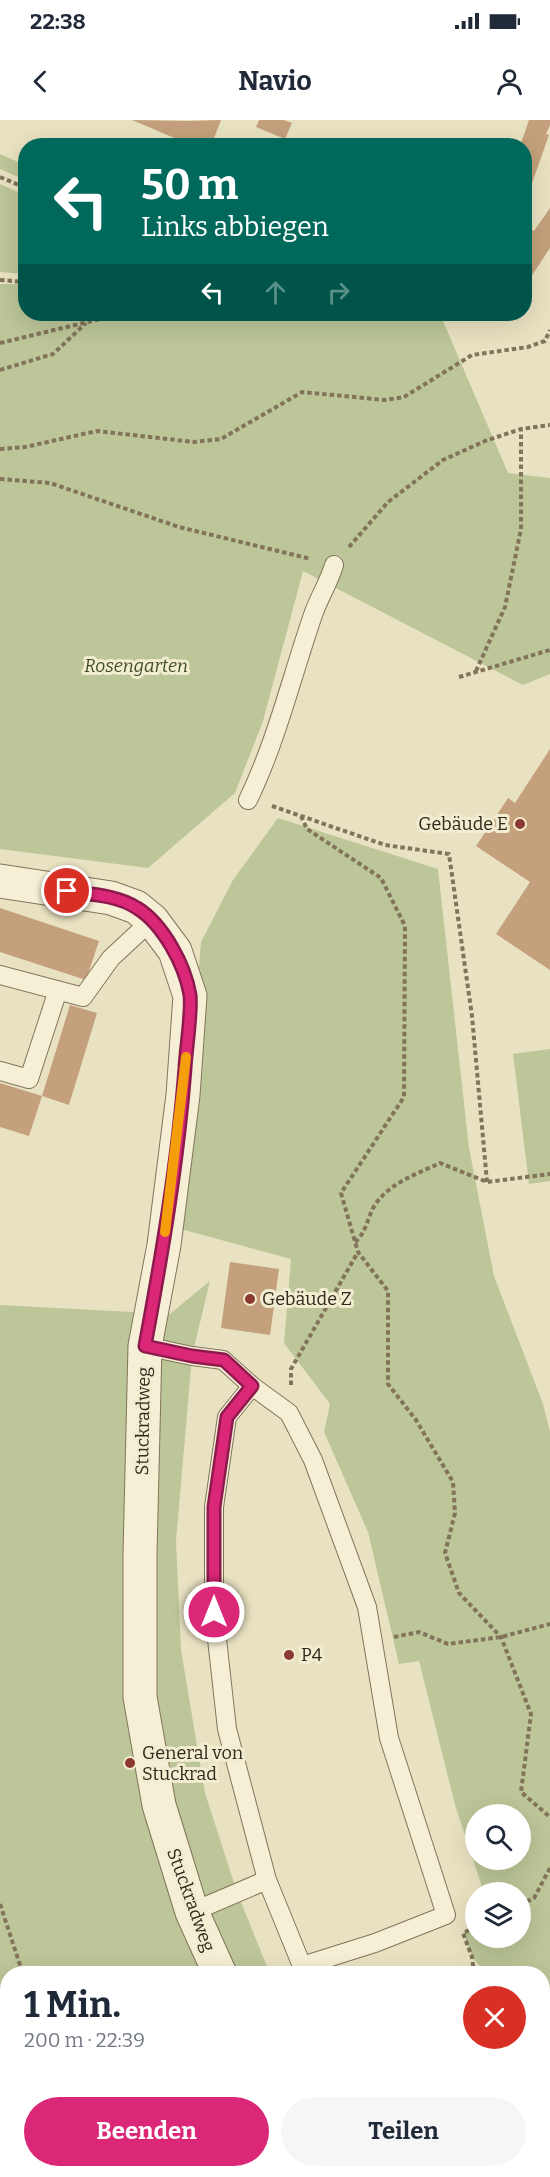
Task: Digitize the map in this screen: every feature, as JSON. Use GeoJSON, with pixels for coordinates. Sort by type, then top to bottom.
{"type":"FeatureCollection","features":[{"type":"Feature","properties":{"kind":"street","name":"Stuckradweg"},"geometry":{"type":"LineString","coordinates":[[0,881],[111,898],[136,907],[152,920],[175,951],[190,996],[183,1095],[165,1233],[145,1346],[140,1554],[140,1697],[159,1805],[192,1912],[216,1966]]}},
{"type":"Feature","properties":{"kind":"lane"},"geometry":{"type":"LineString","coordinates":[[248,800],[262,770],[315,610],[334,565]]}},
{"type":"Feature","properties":{"kind":"lane"},"geometry":{"type":"LineString","coordinates":[[0,975],[83,997],[111,958],[152,920]]}},
{"type":"Feature","properties":{"kind":"lane"},"geometry":{"type":"LineString","coordinates":[[0,1071],[29,1079],[57,990]]}},
{"type":"Feature","properties":{"kind":"lane"},"geometry":{"type":"LineString","coordinates":[[145,1346],[224,1360],[252,1386],[289,1413],[313,1460],[367,1606],[389,1738],[446,1915],[375,1943],[302,1966],[267,1880],[227,1729],[214,1612],[214,1507],[227,1417],[252,1386]]}},
{"type":"Feature","properties":{"kind":"lane"},"geometry":{"type":"LineString","coordinates":[[192,1912],[267,1880]]}},
{"type":"Feature","properties":{"kind":"path"},"geometry":{"type":"LineString","coordinates":[[0,177],[18,185]]}},
{"type":"Feature","properties":{"kind":"path"},"geometry":{"type":"LineString","coordinates":[[0,280],[18,281]]}},
{"type":"Feature","properties":{"kind":"path"},"geometry":{"type":"LineString","coordinates":[[0,343],[91,321]]}},
{"type":"Feature","properties":{"kind":"path"},"geometry":{"type":"LineString","coordinates":[[0,370],[53,354],[87,322]]}},
{"type":"Feature","properties":{"kind":"path"},"geometry":{"type":"LineString","coordinates":[[0,449],[26,447],[97,431],[194,442],[221,439],[302,392],[386,400],[404,398],[472,355],[528,347],[545,341],[550,330]]}},
{"type":"Feature","properties":{"kind":"path"},"geometry":{"type":"LineString","coordinates":[[0,479],[50,483],[179,527],[334,565],[388,502],[443,460],[485,441],[521,429],[550,425]]}},
{"type":"Feature","properties":{"kind":"path"},"geometry":{"type":"LineString","coordinates":[[476,671],[505,607],[521,530],[521,429]]}},
{"type":"Feature","properties":{"kind":"path"},"geometry":{"type":"LineString","coordinates":[[459,676],[550,650]]}},
{"type":"Feature","properties":{"kind":"path"},"geometry":{"type":"LineString","coordinates":[[248,800],[385,845],[449,854],[472,1016],[487,1182]]}},
{"type":"Feature","properties":{"kind":"path"},"geometry":{"type":"LineString","coordinates":[[301,816],[307,829],[381,878],[405,926],[404,1097],[341,1193],[358,1252],[388,1291],[388,1384],[416,1420],[453,1482],[455,1513],[445,1552],[459,1593],[501,1637],[531,1714],[521,1792],[550,1817]]}},
{"type":"Feature","properties":{"kind":"path"},"geometry":{"type":"LineString","coordinates":[[355,1242],[363,1235],[376,1202],[396,1184],[440,1163],[487,1182],[550,1174]]}},
{"type":"Feature","properties":{"kind":"path"},"geometry":{"type":"LineString","coordinates":[[289,1413],[291,1369],[358,1252]]}},
{"type":"Feature","properties":{"kind":"path"},"geometry":{"type":"LineString","coordinates":[[373,1642],[419,1632],[448,1644],[501,1637],[550,1624]]}},
{"type":"Feature","properties":{"kind":"path"},"geometry":{"type":"LineString","coordinates":[[531,1900],[550,1868]]}},
{"type":"Feature","properties":{"kind":"path"},"geometry":{"type":"LineString","coordinates":[[0,1905],[20,1966]]}},
{"type":"Feature","properties":{"kind":"path"},"geometry":{"type":"LineString","coordinates":[[469,1948],[473,1966]]}},
{"type":"Feature","properties":{"kind":"green space"},"geometry":{"type":"Polygon","coordinates":[[[0,154],[18,162],[18,177],[0,169],[0,154]]]}},
{"type":"Feature","properties":{"kind":"green space"},"geometry":{"type":"Polygon","coordinates":[[[0,184],[18,192],[18,273],[0,272],[0,184]]]}},
{"type":"Feature","properties":{"kind":"green space","name":"Rosengarten"},"geometry":{"type":"Polygon","coordinates":[[[0,284],[18,284],[18,321],[443,321],[508,473],[550,478],[550,674],[523,685],[303,571],[263,721],[235,793],[148,868],[0,849],[0,284]]]}},
{"type":"Feature","properties":{"kind":"green space"},"geometry":{"type":"Polygon","coordinates":[[[278,818],[438,869],[469,1148],[494,1276],[543,1404],[550,1432],[550,1966],[480,1966],[472,1957],[469,1948],[531,1948],[531,1882],[480,1882],[476,1870],[531,1870],[531,1804],[465,1804],[465,1835],[455,1805],[419,1661],[399,1664],[368,1532],[324,1432],[330,1404],[284,1343],[291,1259],[177,1228],[201,942],[233,880],[278,818]]]}},
{"type":"Feature","properties":{"kind":"green space"},"geometry":{"type":"Polygon","coordinates":[[[550,1049],[550,1181],[529,1184],[513,1054],[550,1049]]]}},
{"type":"Feature","properties":{"kind":"green space"},"geometry":{"type":"Polygon","coordinates":[[[210,1281],[192,1356],[176,1541],[181,1650],[205,1793],[237,1892],[267,1966],[0,1966],[0,1305],[170,1314],[210,1281]]]}},
{"type":"Feature","properties":{"kind":"building"},"geometry":{"type":"Polygon","coordinates":[[[132,120],[221,120],[214,138],[174,138],[132,120]]]}},
{"type":"Feature","properties":{"kind":"building"},"geometry":{"type":"Polygon","coordinates":[[[259,120],[284,120],[292,123],[285,138],[256,127],[259,120]]]}},
{"type":"Feature","properties":{"kind":"building"},"geometry":{"type":"Polygon","coordinates":[[[529,120],[550,120],[546,134],[549,135],[532,183],[532,138],[523,138],[529,120]]]}},
{"type":"Feature","properties":{"kind":"building"},"geometry":{"type":"Polygon","coordinates":[[[550,208],[550,248],[532,275],[532,230],[534,231],[550,208]]]}},
{"type":"Feature","properties":{"kind":"building","name":"Gebäude E"},"geometry":{"type":"Polygon","coordinates":[[[550,749],[550,970],[496,934],[530,882],[476,846],[508,798],[515,803],[550,749]]]}},
{"type":"Feature","properties":{"kind":"building"},"geometry":{"type":"Polygon","coordinates":[[[0,908],[99,941],[86,980],[0,952],[0,908]]]}},
{"type":"Feature","properties":{"kind":"building"},"geometry":{"type":"Polygon","coordinates":[[[70,1005],[97,1013],[69,1105],[42,1096],[70,1005]]]}},
{"type":"Feature","properties":{"kind":"building"},"geometry":{"type":"Polygon","coordinates":[[[0,1083],[42,1096],[29,1136],[0,1127],[0,1083]]]}},
{"type":"Feature","properties":{"kind":"building","name":"Gebäude Z"},"geometry":{"type":"Polygon","coordinates":[[[230,1262],[279,1269],[270,1335],[221,1328],[230,1262]]]}},
{"type":"Feature","properties":{"kind":"slow traffic"},"geometry":{"type":"LineString","coordinates":[[165,1232],[186,1057]]}},
{"type":"Feature","properties":{"kind":"place","name":"Gebäude E"},"geometry":{"type":"Point","coordinates":[520,824]}},
{"type":"Feature","properties":{"kind":"place","name":"Gebäude Z"},"geometry":{"type":"Point","coordinates":[250,1299]}},
{"type":"Feature","properties":{"kind":"place","name":"P4"},"geometry":{"type":"Point","coordinates":[289,1655]}},
{"type":"Feature","properties":{"kind":"place","name":"General von Stuckrad"},"geometry":{"type":"Point","coordinates":[130,1763]}},
{"type":"Feature","properties":{"kind":"route"},"geometry":{"type":"LineString","coordinates":[[67,891],[111,898],[136,907],[152,920],[175,951],[190,996],[183,1095],[164,1245],[145,1346],[224,1360],[252,1386],[227,1417],[214,1507],[214,1612]]}}]}
